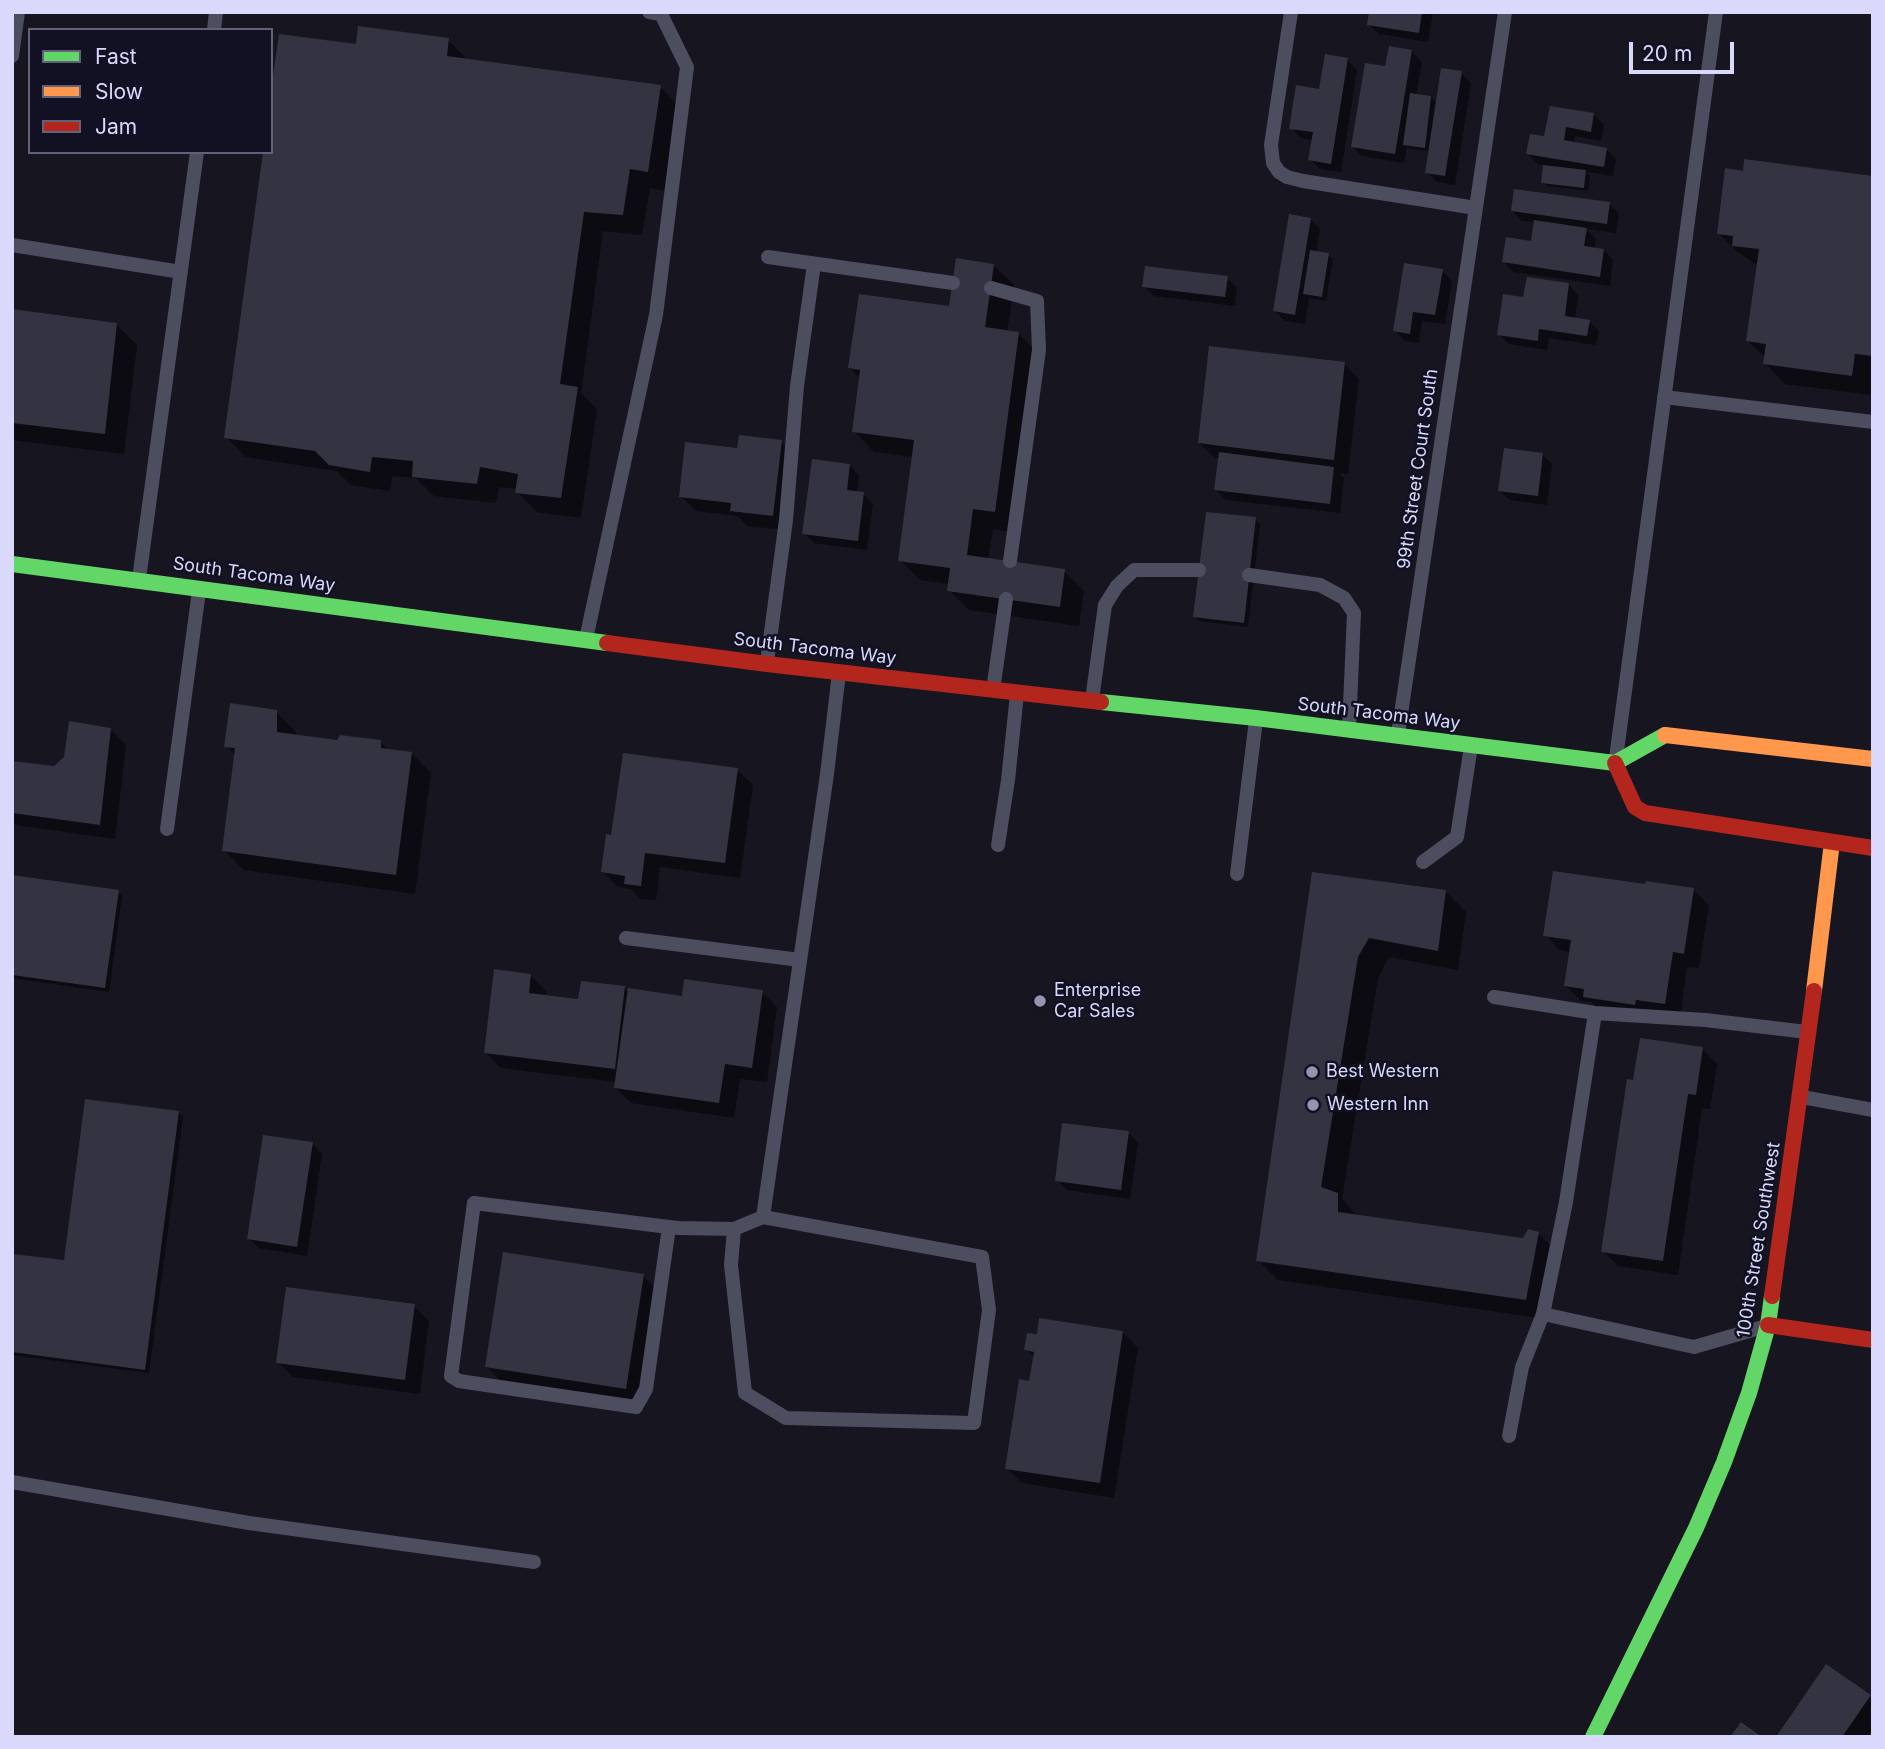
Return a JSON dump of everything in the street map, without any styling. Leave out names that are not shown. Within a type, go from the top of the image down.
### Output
[{"type":"main road","name":"South Tacoma Way","points":[[12,564],[767,664],[1017,694],[1256,718],[1615,763]]},
{"type":"main road","points":[[1873,759],[1668,734],[1615,763],[1636,807],[1644,813],[1873,848]]},
{"type":"main road","points":[[1832,842],[1863,828]]},
{"type":"main road","name":"100th Street Southwest","points":[[1593,1737],[1696,1528],[1749,1393],[1768,1325],[1801,1097],[1832,842]]},
{"type":"main road","points":[[1768,1325],[1873,1340]]},
{"type":"lane","points":[[12,57],[18,12]]},
{"type":"lane","points":[[1291,12],[1271,145],[1273,163],[1279,172],[1303,181],[1476,208]]},
{"type":"lane","name":"99th Street Court South","points":[[1398,736],[1505,12]]},
{"type":"lane","points":[[1615,763],[1716,12]]},
{"type":"lane","points":[[586,639],[656,315],[687,67],[657,13]]},
{"type":"lane","points":[[139,579],[197,154]]},
{"type":"lane","points":[[12,245],[181,272]]},
{"type":"lane","points":[[768,257],[953,283]]},
{"type":"lane","points":[[767,664],[786,520],[797,386],[814,264]]},
{"type":"lane","points":[[991,288],[1037,301],[1039,350],[1010,561]]},
{"type":"lane","points":[[1664,397],[1873,422]]},
{"type":"lane","points":[[1092,702],[1105,605],[1117,586],[1134,570],[1199,570]]},
{"type":"lane","points":[[1249,575],[1320,586],[1344,598],[1354,613],[1349,730]]},
{"type":"lane","points":[[167,829],[199,587]]},
{"type":"lane","points":[[993,690],[1006,599]]},
{"type":"lane","points":[[763,1217],[839,671]]},
{"type":"lane","points":[[999,845],[1017,694]]},
{"type":"lane","points":[[1237,874],[1256,718]]},
{"type":"lane","points":[[1423,862],[1457,837],[1472,745]]},
{"type":"lane","points":[[626,938],[800,960]]},
{"type":"lane","points":[[1494,997],[1595,1013],[1704,1020],[1808,1032]]},
{"type":"lane","points":[[1509,1436],[1522,1367],[1543,1314],[1566,1202],[1595,1013]]},
{"type":"lane","points":[[1801,1097],[1873,1110]]},
{"type":"lane","points":[[668,1227],[646,1389],[636,1407],[459,1381],[451,1376],[474,1203],[668,1227],[734,1229],[763,1217],[982,1257],[989,1310],[974,1423],[786,1418],[745,1393],[731,1265],[734,1229]]},
{"type":"lane","points":[[1543,1314],[1694,1347],[1768,1325]]},
{"type":"lane","points":[[12,1482],[249,1523],[534,1562]]},
{"type":"building","points":[[1369,12],[1422,12],[1419,33],[1367,25]]},
{"type":"building","points":[[358,26],[449,38],[447,56],[661,85],[648,172],[630,169],[623,215],[584,212],[560,384],[578,387],[561,498],[515,493],[518,474],[480,467],[477,484],[412,477],[413,461],[372,457],[370,472],[329,465],[315,451],[224,438],[263,154],[273,154],[273,76],[279,34],[356,44]]},
{"type":"building","points":[[1389,46],[1412,50],[1395,154],[1351,147],[1365,63],[1385,66]]},
{"type":"building","points":[[1325,54],[1348,58],[1331,164],[1308,160],[1313,132],[1289,129],[1296,85],[1319,89]]},
{"type":"building","points":[[1441,68],[1462,71],[1445,176],[1425,173]]},
{"type":"building","points":[[1410,93],[1431,96],[1425,148],[1403,145]]},
{"type":"building","points":[[1550,106],[1594,113],[1591,132],[1566,127],[1564,140],[1607,148],[1604,167],[1526,154],[1530,134],[1544,136]]},
{"type":"building","points":[[1744,159],[1873,176],[1873,356],[1855,354],[1852,376],[1763,364],[1766,344],[1746,341],[1759,249],[1732,246],[1733,236],[1717,234],[1725,168],[1743,171]]},
{"type":"building","points":[[1543,165],[1586,170],[1584,188],[1541,183]]},
{"type":"building","points":[[1514,189],[1610,202],[1607,224],[1511,211]]},
{"type":"building","points":[[1289,214],[1311,218],[1295,315],[1273,311]]},
{"type":"building","points":[[1534,220],[1587,228],[1584,246],[1604,249],[1600,277],[1502,262],[1506,237],[1531,241]]},
{"type":"building","points":[[1310,250],[1329,253],[1322,297],[1303,294]]},
{"type":"building","points":[[956,258],[994,264],[985,327],[1019,332],[995,512],[973,509],[967,555],[1065,569],[1060,607],[947,591],[950,568],[898,561],[914,440],[852,432],[860,370],[848,368],[859,294],[949,306]]},
{"type":"building","points":[[1404,263],[1443,269],[1435,315],[1413,312],[1410,334],[1393,331]]},
{"type":"building","points":[[1145,266],[1228,276],[1225,297],[1142,287]]},
{"type":"building","points":[[1527,277],[1569,283],[1565,316],[1590,320],[1587,336],[1539,329],[1538,341],[1497,335],[1503,294],[1523,297]]},
{"type":"building","points":[[12,309],[117,323],[105,434],[12,423]]},
{"type":"building","points":[[1209,346],[1345,362],[1334,460],[1198,443]]},
{"type":"building","points":[[739,435],[782,440],[773,516],[730,511],[731,503],[679,497],[685,442],[737,448]]},
{"type":"building","points":[[1504,448],[1543,453],[1538,496],[1498,491]]},
{"type":"building","points":[[1219,452],[1334,467],[1330,504],[1214,490]]},
{"type":"building","points":[[812,459],[850,464],[847,490],[864,492],[858,541],[802,534]]},
{"type":"building","points":[[1206,512],[1256,517],[1244,623],[1193,617]]},
{"type":"building","points":[[230,703],[277,710],[277,732],[337,740],[340,735],[381,740],[381,748],[412,752],[396,875],[222,851],[235,748],[224,747]]},
{"type":"building","points":[[69,721],[111,728],[100,825],[12,813],[12,761],[54,766],[64,757]]},
{"type":"building","points":[[623,753],[738,768],[725,863],[645,853],[641,886],[624,884],[625,876],[601,872],[606,834],[611,835]]},
{"type":"building","points":[[1553,871],[1694,888],[1684,954],[1673,952],[1665,1004],[1636,1000],[1635,1005],[1583,997],[1584,989],[1564,986],[1571,940],[1543,936]]},
{"type":"building","name":"Best Western","points":[[1312,872],[1446,890],[1438,951],[1369,938],[1358,957],[1321,1187],[1338,1193],[1338,1212],[1523,1238],[1528,1229],[1539,1232],[1526,1300],[1256,1261]]},
{"type":"building","points":[[12,875],[119,890],[105,988],[12,975]]},
{"type":"building","points":[[494,969],[531,974],[529,993],[578,999],[581,981],[625,986],[615,1069],[484,1053]]},
{"type":"building","points":[[684,979],[763,990],[752,1068],[725,1064],[719,1103],[614,1088],[628,988],[682,996]]},
{"type":"building","points":[[1640,1038],[1703,1047],[1696,1095],[1688,1094],[1663,1261],[1601,1252],[1627,1079],[1633,1080]]},
{"type":"building","points":[[85,1099],[179,1111],[145,1370],[12,1352],[12,1254],[64,1260]]},
{"type":"building","points":[[1062,1123],[1129,1131],[1121,1190],[1055,1181]]},
{"type":"building","points":[[263,1135],[313,1142],[297,1247],[247,1239]]},
{"type":"building","points":[[503,1252],[644,1274],[626,1389],[485,1367]]},
{"type":"building","points":[[286,1287],[415,1304],[405,1380],[276,1363]]},
{"type":"building","points":[[1039,1318],[1123,1331],[1100,1483],[1005,1469],[1019,1379],[1029,1381],[1034,1352],[1024,1350],[1027,1333],[1037,1334]]},
{"type":"building","points":[[1826,1664],[1871,1695],[1842,1737],[1776,1737]]},
{"type":"building","points":[[1741,1722],[1762,1737],[1730,1737]]},
{"type":"traffic: fast","points":[[12,564],[607,643]]},
{"type":"traffic: fast","points":[[1101,702],[1256,718],[1615,763],[1665,735]]},
{"type":"traffic: fast","points":[[1593,1737],[1696,1528],[1724,1462],[1749,1393],[1768,1325],[1772,1296]]},
{"type":"traffic: slow","points":[[1665,735],[1873,759]]},
{"type":"traffic: slow","points":[[1814,991],[1832,842]]},
{"type":"traffic: jam","points":[[607,643],[1101,702]]},
{"type":"traffic: jam","points":[[1615,763],[1635,807],[1645,813],[1873,848]]},
{"type":"traffic: jam","points":[[1772,1296],[1814,991]]},
{"type":"traffic: jam","points":[[1768,1325],[1873,1340]]},
{"type":"place","name":"Enterprise Car Sales","points":[[1040,1001]]},
{"type":"place","name":"Best Western","points":[[1312,1072]]},
{"type":"place","name":"Western Inn","points":[[1313,1105]]}]
